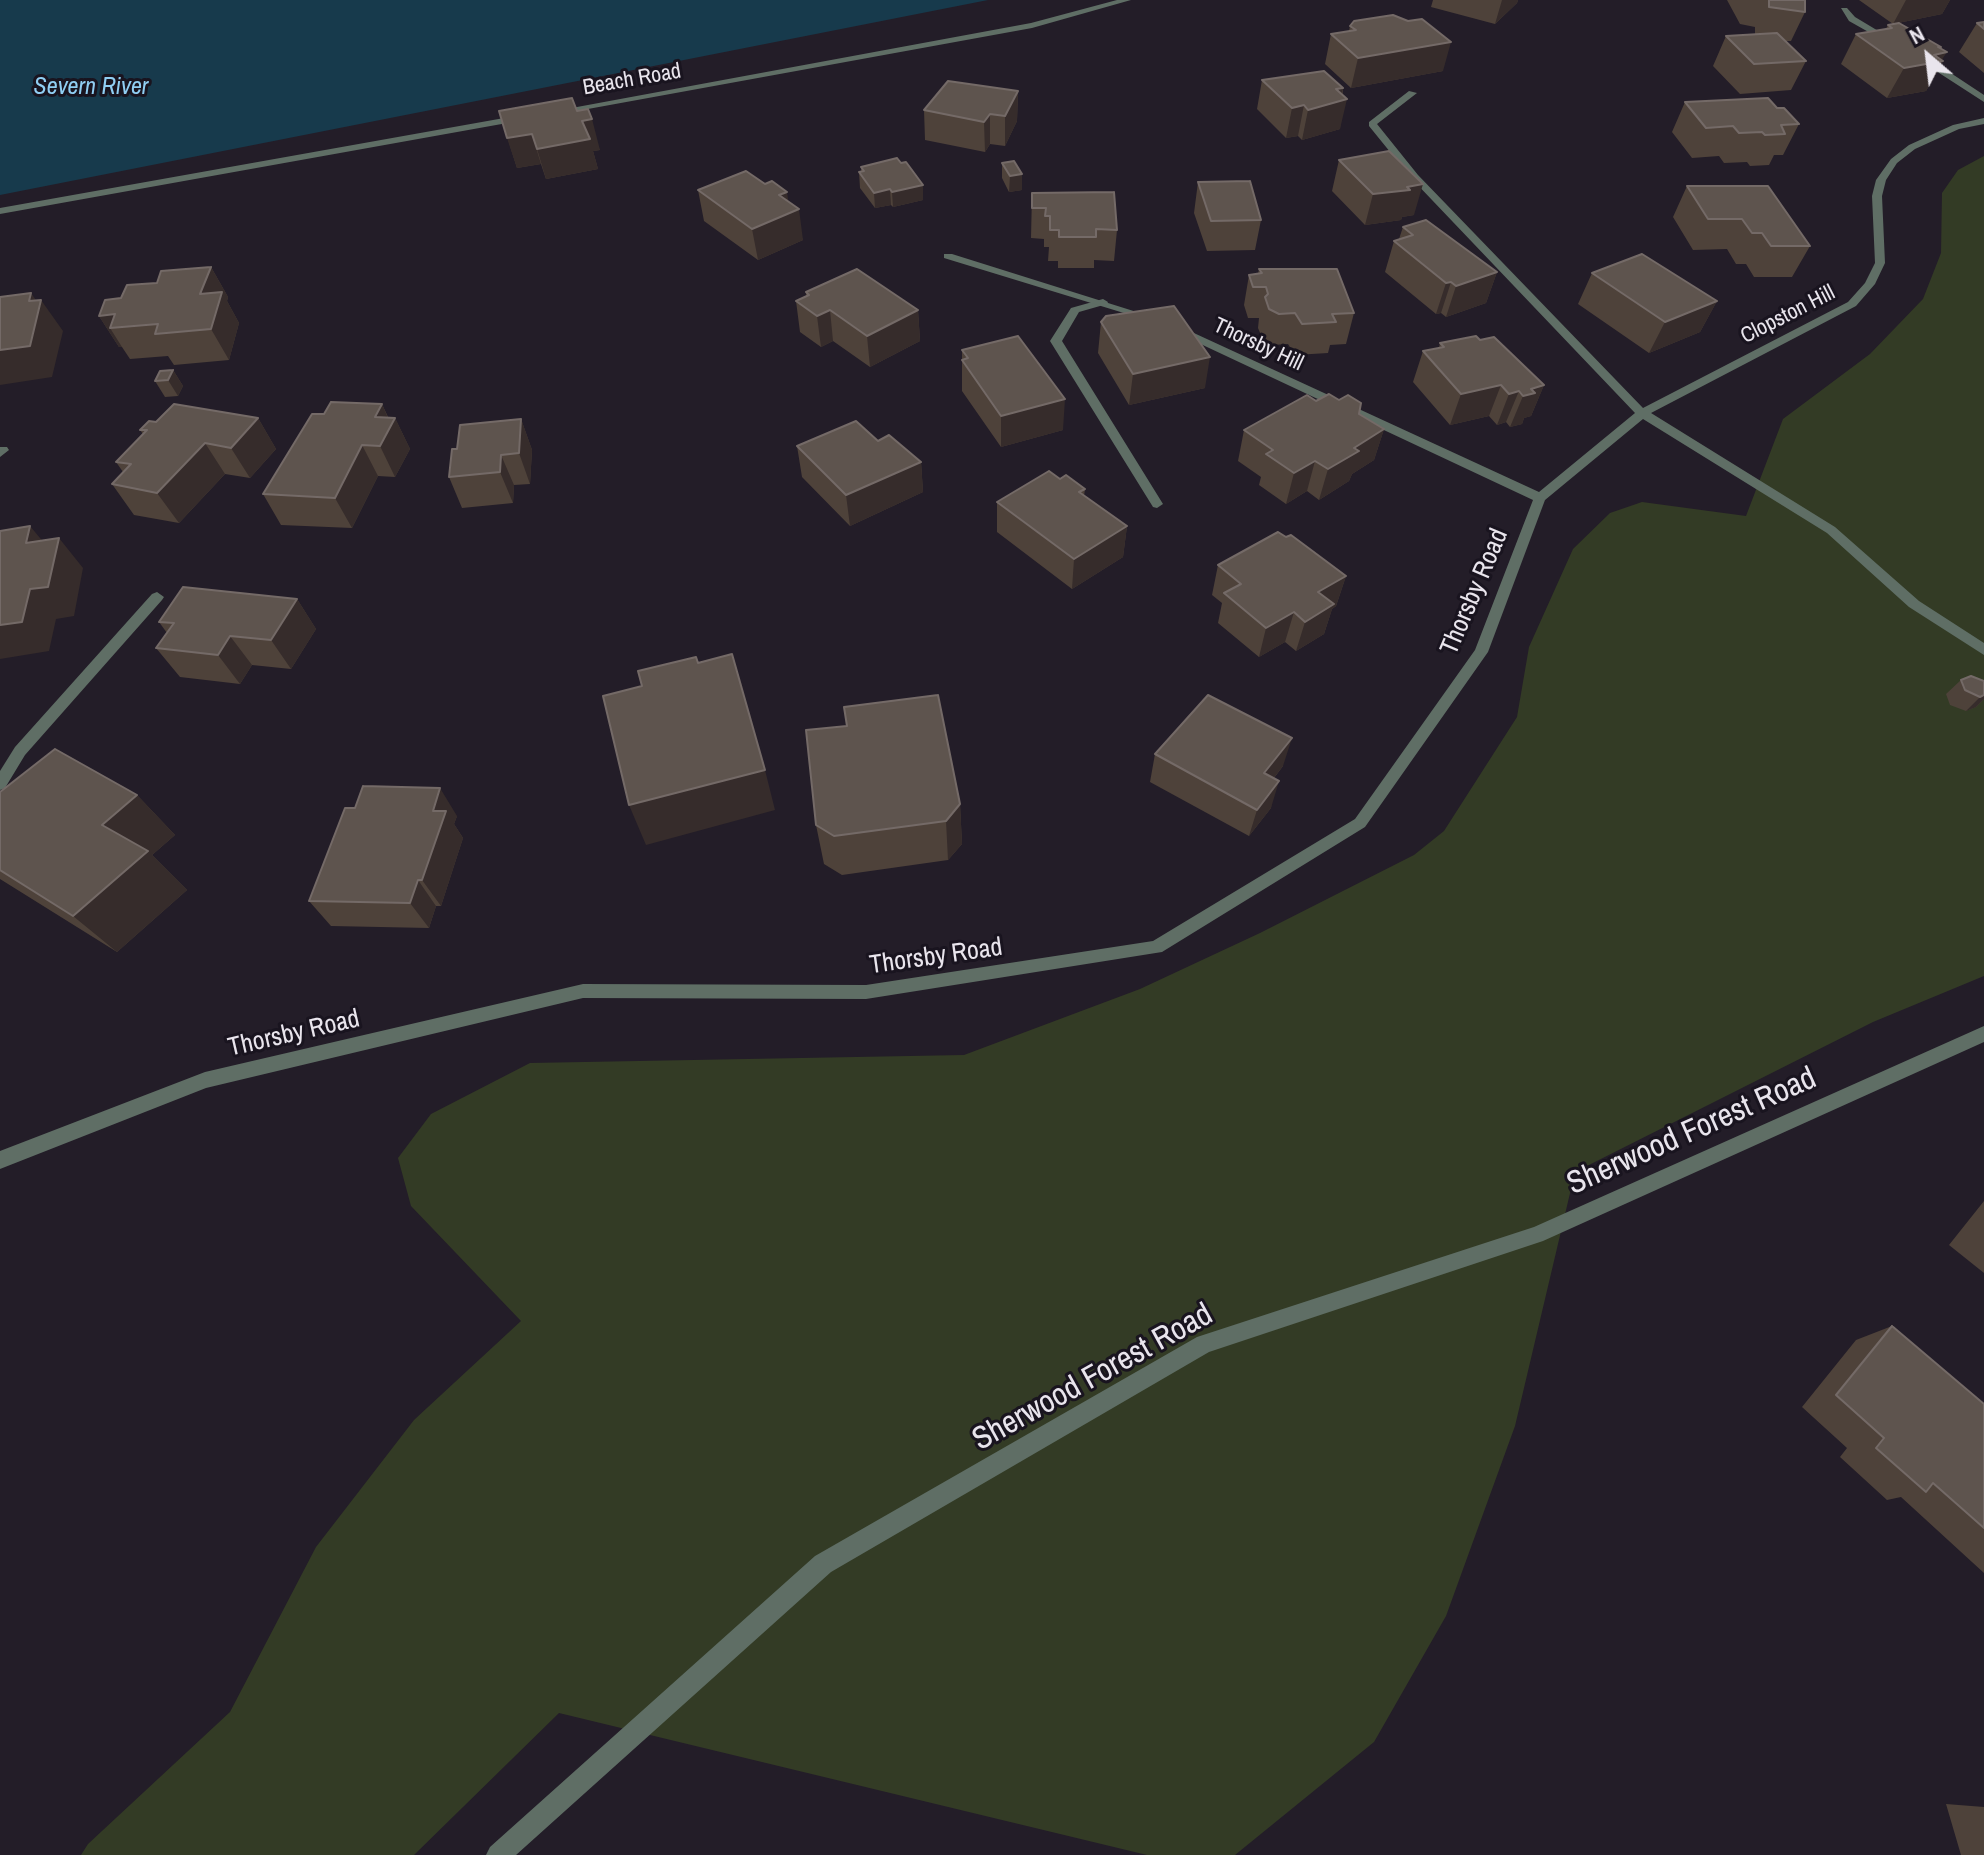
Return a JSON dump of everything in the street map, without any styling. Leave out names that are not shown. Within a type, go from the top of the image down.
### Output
[{"type":"street","name":"Beach Road","points":[[545,114],[1032,25],[1127,0]]},
{"type":"street","points":[[1844,10],[1852,19],[1906,49]]},
{"type":"street","points":[[1917,55],[1984,99]]},
{"type":"street","points":[[1412,93],[1372,124],[1415,177],[1642,413],[1831,530],[1914,604],[1984,650]]},
{"type":"street","points":[[0,211],[529,117]]},
{"type":"street","name":"Clopston Hill","points":[[1642,413],[1852,304],[1870,284],[1880,263],[1877,196],[1881,180],[1894,161],[1912,147],[1945,132],[1984,121]]},
{"type":"street","name":"Thorsby Hill","points":[[948,256],[1143,314],[1540,498]]},
{"type":"street","points":[[1103,302],[1075,310],[1056,341],[1157,504]]},
{"type":"street","name":"Thorsby Road","points":[[0,1160],[205,1080],[583,991],[866,992],[1156,947],[1360,823],[1481,652],[1540,498],[1642,413]]},
{"type":"street","points":[[0,784],[20,751],[157,597]]},
{"type":"street","name":"Sherwood Forest Road","points":[[498,1855],[823,1564],[1204,1344],[1536,1235],[1984,1034]]},
{"type":"green space","points":[[1984,156],[1984,976],[1873,1022],[1575,1172],[1515,1426],[1446,1616],[1374,1742],[1235,1855],[1147,1855],[559,1713],[414,1855],[81,1855],[88,1844],[230,1712],[316,1547],[414,1420],[521,1321],[411,1206],[398,1158],[431,1114],[530,1063],[964,1055],[1140,989],[1260,933],[1414,855],[1444,831],[1517,717],[1529,647],[1573,549],[1610,513],[1642,502],[1746,516],[1783,419],[1870,354],[1923,299],[1941,253],[1942,193],[1958,170]]},
{"type":"water","name":"Severn River","points":[[0,0],[988,0],[0,195]]},
{"type":"building","points":[[1769,0],[1805,0],[1805,12],[1769,7]]},
{"type":"building","points":[[1393,15],[1408,21],[1422,19],[1451,42],[1358,58],[1331,34],[1356,30],[1350,26],[1354,21]]},
{"type":"building","points":[[1899,23],[1947,52],[1934,55],[1943,61],[1904,68],[1856,34],[1892,28],[1888,25]]},
{"type":"building","points":[[1777,33],[1806,61],[1754,64],[1726,36]]},
{"type":"building","points":[[1324,71],[1343,88],[1336,89],[1347,99],[1308,110],[1304,105],[1292,108],[1262,80]]},
{"type":"building","points":[[948,81],[1018,91],[1005,116],[990,114],[984,122],[924,110]]},
{"type":"building","points":[[572,98],[577,111],[588,109],[592,119],[582,121],[590,139],[537,149],[532,134],[507,138],[499,111]]},
{"type":"building","points":[[1768,98],[1777,108],[1784,108],[1799,124],[1781,125],[1785,134],[1765,135],[1762,132],[1739,133],[1733,126],[1706,128],[1685,102]]},
{"type":"building","points":[[1389,151],[1423,184],[1407,187],[1410,190],[1373,194],[1339,160]]},
{"type":"building","points":[[897,158],[901,163],[906,162],[923,185],[874,193],[859,172],[864,171],[861,167]]},
{"type":"building","points":[[1014,161],[1022,174],[1010,176],[1002,163]]},
{"type":"building","points":[[746,171],[765,184],[772,181],[787,192],[779,195],[799,209],[752,229],[698,190]]},
{"type":"building","points":[[1250,181],[1261,220],[1211,221],[1198,182]]},
{"type":"building","points":[[1687,186],[1768,186],[1810,246],[1771,246],[1762,233],[1752,233],[1742,219],[1708,219]]},
{"type":"building","points":[[1114,192],[1117,230],[1096,229],[1096,237],[1059,237],[1059,230],[1050,230],[1050,216],[1045,216],[1046,208],[1032,208],[1032,193]]},
{"type":"building","points":[[1426,220],[1497,272],[1456,286],[1446,283],[1394,241],[1413,235],[1403,227]]},
{"type":"building","points":[[1642,254],[1717,301],[1665,322],[1592,273]]},
{"type":"building","points":[[211,267],[200,294],[222,292],[211,329],[155,334],[158,324],[110,328],[115,314],[99,316],[105,300],[121,298],[127,285],[157,283],[161,271]]},
{"type":"building","points":[[857,269],[918,310],[867,336],[830,310],[817,316],[796,301],[809,295],[806,292]]},
{"type":"building","points":[[1259,269],[1337,269],[1354,313],[1332,314],[1336,322],[1302,324],[1295,313],[1279,314],[1269,309],[1266,287],[1253,287],[1249,275],[1262,273]]},
{"type":"building","points":[[31,293],[29,301],[41,300],[30,346],[0,350],[0,297]]},
{"type":"building","points":[[1174,306],[1210,357],[1133,374],[1101,322],[1106,316]]},
{"type":"building","points":[[1018,336],[1065,399],[1001,416],[962,360],[968,358],[962,350]]},
{"type":"building","points":[[1476,336],[1480,340],[1494,337],[1544,385],[1531,389],[1535,393],[1523,396],[1519,391],[1509,394],[1501,385],[1461,394],[1423,351],[1444,347],[1440,343]]},
{"type":"building","points":[[173,370],[168,380],[155,381],[160,371]]},
{"type":"building","points":[[1329,394],[1339,400],[1348,395],[1361,403],[1359,414],[1384,429],[1354,448],[1359,451],[1328,469],[1315,461],[1294,473],[1266,454],[1273,450],[1244,430],[1307,395],[1316,401]]},
{"type":"building","points":[[331,402],[382,404],[375,417],[395,418],[380,446],[362,445],[335,498],[263,494],[312,414],[324,414]]},
{"type":"building","points":[[174,404],[258,418],[231,448],[205,443],[157,493],[112,484],[131,464],[116,462],[147,430],[140,430],[149,421],[156,422]]},
{"type":"building","points":[[521,419],[519,453],[501,455],[500,472],[449,477],[452,449],[457,449],[460,425]]},
{"type":"building","points":[[856,421],[878,441],[889,435],[921,462],[846,495],[797,446]]},
{"type":"building","points":[[1049,471],[1060,479],[1066,475],[1085,489],[1079,492],[1127,526],[1074,559],[997,502]]},
{"type":"building","points":[[30,526],[26,543],[59,538],[48,587],[30,589],[22,622],[0,625],[0,531]]},
{"type":"building","points":[[1278,532],[1286,537],[1291,535],[1346,576],[1318,592],[1334,604],[1305,622],[1294,612],[1266,628],[1224,593],[1241,584],[1218,565]]},
{"type":"building","points":[[183,587],[297,599],[271,640],[230,636],[218,655],[156,648],[174,623],[159,622]]},
{"type":"building","points":[[732,654],[765,770],[629,805],[603,696],[642,686],[638,671],[696,657],[698,663]]},
{"type":"building","points":[[1971,676],[1984,681],[1984,695],[1980,697],[1965,690],[1961,680]]},
{"type":"building","points":[[938,695],[960,804],[946,821],[834,836],[816,825],[806,730],[847,726],[844,707]]},
{"type":"building","points":[[1208,695],[1292,738],[1264,773],[1279,781],[1257,810],[1155,754]]},
{"type":"building","points":[[55,749],[137,795],[102,825],[148,851],[73,916],[0,870],[0,792]]},
{"type":"building","points":[[363,786],[440,788],[433,811],[446,811],[422,880],[418,880],[410,903],[309,901],[345,808],[355,808]]},
{"type":"building","points":[[1892,1326],[1984,1404],[1984,1528],[1933,1483],[1926,1492],[1876,1448],[1884,1438],[1836,1395]]}]
